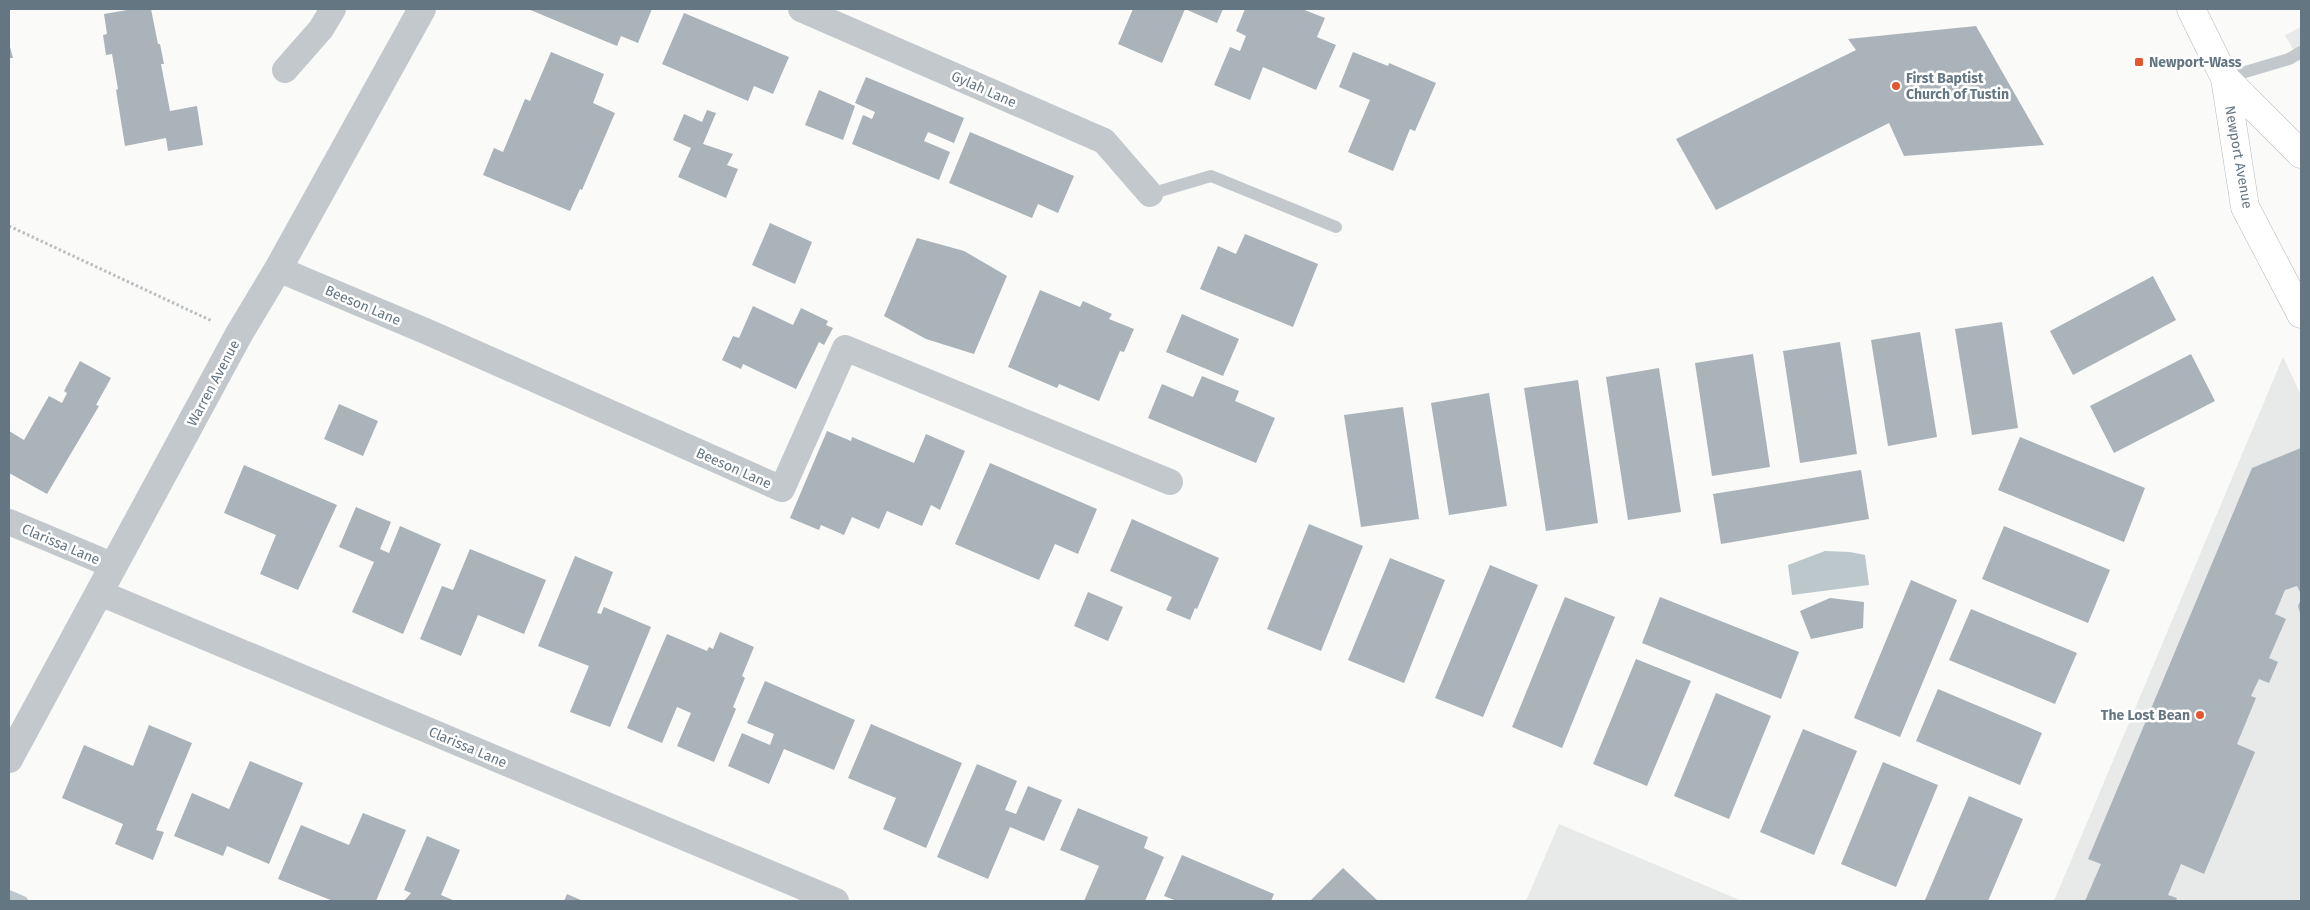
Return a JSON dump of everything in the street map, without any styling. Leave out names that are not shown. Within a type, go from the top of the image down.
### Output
[{"type":"main road","name":"Newport Avenue","points":[[2191,9],[2225,78],[2245,207],[2301,314]]},
{"type":"main road","name":"Newport Avenue","points":[[2225,78],[2301,154]]},
{"type":"street","points":[[284,70],[321,29],[333,9]]},
{"type":"street","name":"Warren Avenue","points":[[9,758],[239,334],[278,269],[422,9]]},
{"type":"street","name":"Gylah Lane","points":[[801,9],[1104,141],[1150,194]]},
{"type":"street","name":"Beeson Lane","points":[[278,269],[439,337],[782,489],[845,348],[1170,482]]},
{"type":"street","name":"Clarissa Lane","points":[[9,522],[114,566]]},
{"type":"street","name":"Clarissa Lane","points":[[100,592],[836,901]]},
{"type":"lane","points":[[2225,78],[2289,59],[2301,52]]},
{"type":"lane","points":[[1150,194],[1211,176],[1336,227]]},
{"type":"path","points":[[9,226],[239,334]]},
{"type":"shaded area","points":[[2301,27],[2301,64],[2285,35]]},
{"type":"shaded area","points":[[2283,357],[2301,395],[2301,901],[2054,901]]},
{"type":"shaded area","points":[[1825,551],[1865,555],[1869,585],[1792,595],[1788,565]]},
{"type":"shaded area","points":[[1559,824],[1742,901],[1526,901]]},
{"type":"building","points":[[133,9],[151,9],[164,64],[161,64],[170,111],[197,106],[203,145],[168,151],[166,138],[125,146],[112,54],[106,55],[103,35],[107,34],[104,14]]},
{"type":"building","points":[[528,9],[652,9],[638,43],[621,36],[617,46]]},
{"type":"building","points":[[1133,9],[1185,9],[1162,63],[1118,44]]},
{"type":"building","points":[[1185,9],[1223,9],[1217,23]]},
{"type":"building","points":[[1245,9],[1302,9],[1325,18],[1317,37],[1336,45],[1316,90],[1263,67],[1250,100],[1214,85],[1230,47],[1240,51],[1246,36],[1236,31]]},
{"type":"building","points":[[684,13],[789,57],[773,94],[754,86],[748,101],[662,64]]},
{"type":"building","name":"First Baptist Church of Tustin","points":[[1976,26],[2044,145],[1904,156],[1889,123],[1716,210],[1676,139],[1856,50],[1848,39]]},
{"type":"building","points":[[9,43],[13,58],[9,58]]},
{"type":"building","points":[[551,52],[604,74],[593,103],[615,113],[582,190],[580,189],[570,211],[483,175],[494,148],[503,152],[525,99],[530,101]]},
{"type":"building","points":[[1353,52],[1388,66],[1389,63],[1436,83],[1415,131],[1410,129],[1393,171],[1348,152],[1370,100],[1339,87]]},
{"type":"building","points":[[866,77],[964,118],[954,143],[928,132],[924,141],[950,152],[939,180],[852,144],[863,115],[872,119],[875,112],[855,103]]},
{"type":"building","points":[[819,90],[855,106],[843,140],[805,125]]},
{"type":"building","points":[[707,110],[716,113],[703,144],[733,154],[727,165],[738,169],[726,198],[678,177],[691,148],[673,140],[684,114],[702,122]]},
{"type":"building","points":[[970,132],[1074,176],[1058,213],[1038,204],[1032,218],[949,183]]},
{"type":"building","points":[[770,223],[812,242],[795,284],[752,265]]},
{"type":"building","points":[[1245,234],[1318,264],[1293,327],[1200,289],[1218,246],[1236,254]]},
{"type":"building","points":[[917,238],[964,251],[1007,276],[974,354],[926,339],[884,316]]},
{"type":"building","points":[[2153,276],[2176,320],[2073,375],[2050,331]]},
{"type":"building","points":[[1040,290],[1080,307],[1083,301],[1112,314],[1109,319],[1134,329],[1124,352],[1120,351],[1099,401],[1059,384],[1057,388],[1008,367]]},
{"type":"building","points":[[753,306],[793,325],[801,308],[828,321],[826,325],[833,328],[824,345],[819,342],[796,389],[743,364],[741,369],[722,360],[733,336],[739,338]]},
{"type":"building","points":[[1182,314],[1239,339],[1223,376],[1166,352]]},
{"type":"building","points":[[2002,322],[2018,428],[1972,435],[1955,329]]},
{"type":"building","points":[[1920,332],[1937,437],[1888,446],[1871,340]]},
{"type":"building","points":[[1840,342],[1857,454],[1800,463],[1783,351]]},
{"type":"building","points":[[1753,354],[1770,467],[1712,476],[1695,363]]},
{"type":"building","points":[[2191,354],[2215,401],[2114,453],[2090,406]]},
{"type":"building","points":[[80,361],[111,378],[96,405],[99,406],[47,494],[9,473],[9,431],[24,440],[49,396],[62,403],[67,393],[64,391]]},
{"type":"building","points":[[1659,368],[1681,512],[1628,520],[1606,377]]},
{"type":"building","points":[[1202,376],[1239,391],[1235,401],[1275,418],[1256,463],[1148,418],[1162,384],[1193,397]]},
{"type":"building","points":[[1578,380],[1598,523],[1546,531],[1524,388]]},
{"type":"building","points":[[1489,393],[1507,506],[1449,515],[1431,403]]},
{"type":"building","points":[[339,404],[378,421],[363,456],[324,439]]},
{"type":"building","points":[[1403,407],[1419,519],[1361,527],[1344,415]]},
{"type":"building","points":[[827,431],[851,441],[852,437],[914,463],[926,434],[965,451],[940,510],[931,505],[922,526],[887,511],[879,529],[852,517],[844,535],[821,525],[819,530],[790,518]]},
{"type":"building","points":[[2020,437],[2145,488],[2124,542],[1998,490]]},
{"type":"building","points":[[2301,448],[2301,594],[2297,586],[2285,590],[2275,614],[2286,619],[2269,658],[2278,662],[2269,683],[2259,679],[2251,696],[2256,698],[2237,744],[2255,752],[2204,874],[2181,864],[2168,895],[2177,898],[2176,901],[2085,901],[2101,864],[2088,859],[2252,468]]},
{"type":"building","points":[[990,463],[1097,509],[1078,554],[1055,544],[1039,580],[955,544]]},
{"type":"building","points":[[244,465],[337,505],[298,590],[260,574],[276,535],[224,513]]},
{"type":"building","points":[[1861,470],[1869,519],[1721,544],[1713,494]]},
{"type":"building","points":[[356,507],[391,522],[380,549],[389,553],[400,526],[441,544],[403,634],[352,612],[374,562],[339,547]]},
{"type":"building","points":[[1132,519],[1219,558],[1197,609],[1195,608],[1190,620],[1166,610],[1172,597],[1110,571]]},
{"type":"building","points":[[1309,524],[1363,546],[1321,651],[1267,629]]},
{"type":"building","points":[[2004,526],[2110,570],[2088,623],[1982,579]]},
{"type":"building","points":[[470,549],[546,580],[524,634],[478,615],[461,656],[420,639],[442,586],[453,590]]},
{"type":"building","points":[[575,556],[613,572],[597,613],[601,614],[604,607],[651,627],[610,727],[570,712],[589,666],[538,646]]},
{"type":"building","points":[[1390,558],[1445,580],[1404,683],[1348,660]]},
{"type":"building","points":[[1490,565],[1538,585],[1483,717],[1435,698]]},
{"type":"building","points":[[1911,580],[1957,600],[1900,737],[1854,718]]},
{"type":"building","points":[[1088,592],[1123,607],[1108,641],[1074,626]]},
{"type":"building","points":[[1565,597],[1615,617],[1562,748],[1512,727]]},
{"type":"building","points":[[1660,597],[1799,652],[1781,699],[1642,643]]},
{"type":"building","points":[[1830,598],[1864,602],[1863,628],[1811,639],[1800,611]]},
{"type":"building","points":[[2301,599],[2301,617],[2298,606]]},
{"type":"building","points":[[1971,609],[2077,653],[2055,704],[1949,660]]},
{"type":"building","points":[[720,632],[754,647],[742,676],[745,678],[733,707],[736,709],[714,762],[677,746],[691,713],[677,707],[662,743],[627,728],[667,634],[707,651],[709,647],[713,649]]},
{"type":"building","points":[[1636,659],[1691,681],[1647,786],[1593,764]]},
{"type":"building","points":[[765,681],[855,720],[834,770],[784,749],[769,784],[728,766],[742,733],[770,745],[774,734],[747,723]]},
{"type":"building","points":[[1938,689],[2042,733],[2020,785],[1916,741]]},
{"type":"building","points":[[1716,693],[1771,716],[1729,819],[1674,796]]},
{"type":"building","points":[[871,724],[962,763],[926,848],[883,829],[896,798],[848,778]]},
{"type":"building","points":[[149,725],[192,743],[156,830],[164,832],[153,860],[115,844],[123,824],[62,798],[84,745],[133,766]]},
{"type":"building","points":[[1803,729],[1857,751],[1814,855],[1760,832]]},
{"type":"building","points":[[250,761],[303,783],[269,864],[227,846],[223,856],[174,836],[192,793],[229,809]]},
{"type":"building","points":[[1883,762],[1938,785],[1896,887],[1841,864]]},
{"type":"building","points":[[977,764],[1017,781],[1005,810],[1016,814],[1028,786],[1062,800],[1044,841],[1010,827],[988,879],[937,857]]},
{"type":"building","points":[[1969,796],[2023,819],[1988,901],[1925,900]]},
{"type":"building","points":[[1078,808],[1148,837],[1144,848],[1164,857],[1145,901],[1084,901],[1099,866],[1060,850]]},
{"type":"building","points":[[363,813],[406,830],[376,901],[333,901],[278,879],[301,825],[349,845]]},
{"type":"building","points":[[427,836],[460,850],[441,895],[455,901],[404,901],[411,893],[404,890]]},
{"type":"building","points":[[1182,855],[1274,894],[1271,901],[1177,901],[1164,896]]},
{"type":"building","points":[[1343,868],[1378,901],[1310,901]]},
{"type":"building","points":[[567,894],[583,901],[564,901]]},
{"type":"waterway","points":[[9,895],[23,901]]},
{"type":"place","name":"Newport-Wass","points":[[2139,62]]},
{"type":"place","name":"First Baptist Church of Tustin","points":[[1896,86]]},
{"type":"place","name":"The Lost Bean","points":[[2200,715]]}]
